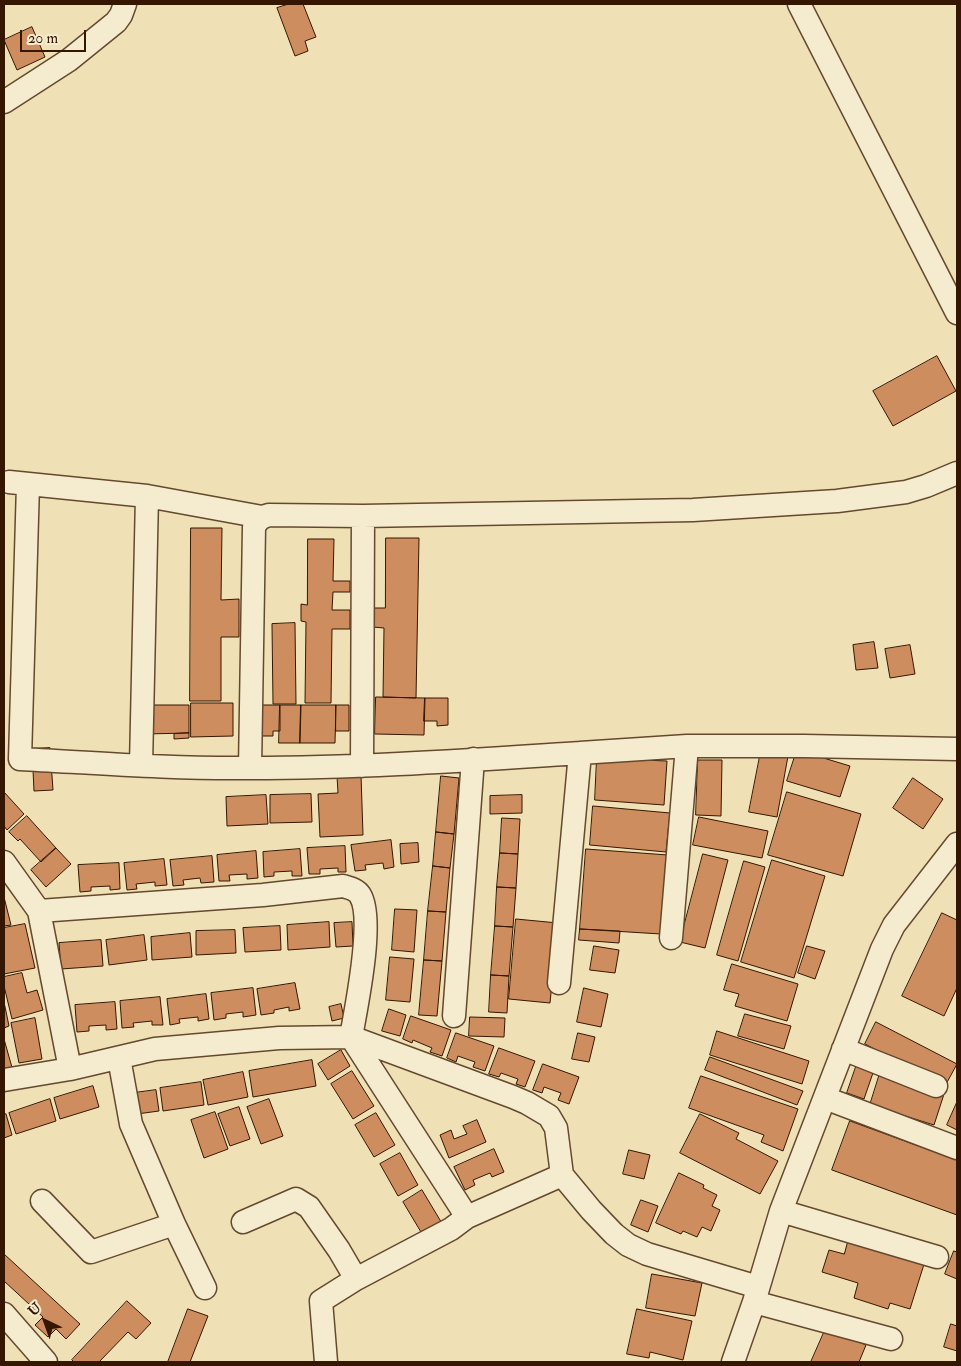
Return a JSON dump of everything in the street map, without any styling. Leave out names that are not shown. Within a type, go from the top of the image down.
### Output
[{"type":"street","points":[[4,102],[69,60],[116,22],[125,4]]},
{"type":"street","points":[[799,4],[957,313]]},
{"type":"street","points":[[250,768],[254,533],[257,521],[262,517],[268,515],[363,516],[693,510],[837,501],[916,489],[957,473]]},
{"type":"street","points":[[262,517],[147,496],[19,483],[20,759],[250,768],[362,766],[687,746],[957,749]]},
{"type":"street","points":[[141,765],[147,496]]},
{"type":"street","points":[[362,766],[363,516]]},
{"type":"street","points":[[671,938],[687,746]]},
{"type":"street","points":[[559,984],[580,753]]},
{"type":"street","points":[[454,1016],[473,759]]},
{"type":"street","points":[[733,1362],[782,1211],[882,949],[894,925],[957,844]]},
{"type":"street","points":[[4,862],[40,911],[70,1069]]},
{"type":"street","points":[[40,911],[263,895],[343,886],[354,890],[360,895],[364,907],[365,934],[363,974],[351,1037],[467,1217]]},
{"type":"street","points":[[4,1080],[70,1069],[154,1049],[279,1038],[351,1037],[513,1097],[549,1116],[556,1128],[562,1175],[591,1210],[614,1234],[628,1245],[756,1295],[891,1339]]},
{"type":"street","points":[[843,1049],[936,1086]]},
{"type":"street","points":[[119,1058],[131,1124],[174,1224],[206,1288]]},
{"type":"street","points":[[825,1098],[957,1148]]},
{"type":"street","points":[[326,1362],[321,1301],[356,1278],[451,1229],[467,1217],[562,1175]]},
{"type":"street","points":[[243,1222],[296,1199],[309,1207],[356,1278]]},
{"type":"street","points":[[42,1201],[91,1252],[174,1224]]},
{"type":"street","points":[[782,1211],[937,1257]]},
{"type":"street","points":[[4,1314],[46,1362]]},
{"type":"building","points":[[289,4],[303,4],[316,37],[305,41],[308,51],[295,56],[277,8]]},
{"type":"building","points":[[32,27],[45,57],[17,70],[4,40]]},
{"type":"building","points":[[937,356],[956,391],[893,426],[873,391]]},
{"type":"building","points":[[191,528],[222,528],[221,600],[239,599],[239,637],[221,637],[221,701],[190,701]]},
{"type":"building","points":[[386,538],[419,538],[416,698],[383,697],[384,628],[373,627],[374,608],[385,608]]},
{"type":"building","points":[[308,539],[334,539],[333,581],[350,581],[350,592],[333,592],[332,610],[350,610],[350,629],[332,629],[331,703],[305,703],[306,622],[301,621],[301,604],[307,605]]},
{"type":"building","points":[[295,623],[296,704],[273,704],[272,624]]},
{"type":"building","points":[[874,642],[878,668],[856,670],[853,645]]},
{"type":"building","points":[[910,645],[915,674],[890,678],[885,649]]},
{"type":"building","points":[[376,697],[425,698],[424,735],[375,734]]},
{"type":"building","points":[[425,698],[448,698],[448,725],[437,726],[437,721],[424,721]]},
{"type":"building","points":[[191,703],[233,703],[233,736],[191,737]]},
{"type":"building","points":[[144,705],[189,705],[189,733],[145,734]]},
{"type":"building","points":[[258,705],[280,705],[280,731],[273,731],[273,736],[260,736]]},
{"type":"building","points":[[280,705],[301,705],[300,743],[279,743]]},
{"type":"building","points":[[301,705],[336,705],[335,743],[300,743]]},
{"type":"building","points":[[336,705],[349,705],[349,731],[336,731]]},
{"type":"building","points":[[189,733],[189,738],[174,739],[174,734]]},
{"type":"building","points":[[50,748],[53,790],[34,791],[32,749]]},
{"type":"building","points":[[797,750],[850,766],[840,797],[787,781]]},
{"type":"building","points":[[761,751],[788,756],[777,817],[749,812]]},
{"type":"building","points":[[597,758],[667,761],[664,805],[595,800]]},
{"type":"building","points":[[698,760],[722,760],[721,816],[696,815]]},
{"type":"building","points":[[361,775],[363,835],[320,837],[318,794],[338,793],[337,776]]},
{"type":"building","points":[[441,776],[459,778],[454,834],[436,832]]},
{"type":"building","points":[[913,778],[943,799],[923,829],[893,808]]},
{"type":"building","points":[[4,792],[24,814],[7,830],[4,826]]},
{"type":"building","points":[[787,792],[861,814],[843,876],[768,855]]},
{"type":"building","points":[[311,794],[312,822],[270,823],[270,795]]},
{"type":"building","points":[[266,795],[268,824],[227,826],[226,797]]},
{"type":"building","points":[[522,795],[522,813],[490,814],[490,796]]},
{"type":"building","points":[[593,806],[670,813],[666,852],[590,845]]},
{"type":"building","points":[[27,816],[56,848],[41,862],[20,839],[18,841],[9,832]]},
{"type":"building","points":[[699,817],[768,831],[762,858],[693,845]]},
{"type":"building","points":[[502,818],[520,819],[518,854],[500,853]]},
{"type":"building","points":[[436,832],[454,834],[450,868],[433,866]]},
{"type":"building","points":[[391,840],[394,867],[384,869],[383,863],[365,865],[366,870],[355,871],[351,845]]},
{"type":"building","points":[[418,843],[419,862],[401,864],[400,844]]},
{"type":"building","points":[[345,846],[346,872],[338,872],[338,868],[320,869],[320,874],[309,874],[307,848]]},
{"type":"building","points":[[56,848],[71,864],[46,887],[31,870]]},
{"type":"building","points":[[300,849],[302,876],[292,876],[292,871],[274,872],[274,876],[264,877],[263,852]]},
{"type":"building","points":[[586,849],[668,855],[661,934],[580,929]]},
{"type":"building","points":[[256,851],[258,878],[247,879],[247,874],[229,875],[230,881],[219,881],[217,855]]},
{"type":"building","points":[[500,853],[518,854],[516,888],[497,887]]},
{"type":"building","points":[[703,854],[728,860],[705,948],[680,942]]},
{"type":"building","points":[[212,856],[214,882],[201,883],[200,878],[183,880],[184,885],[173,886],[170,860]]},
{"type":"building","points":[[164,859],[167,885],[155,886],[155,882],[136,884],[137,889],[127,890],[124,863]]},
{"type":"building","points":[[772,860],[825,876],[794,978],[741,962]]},
{"type":"building","points":[[744,861],[765,867],[738,961],[717,955]]},
{"type":"building","points":[[119,863],[120,889],[110,890],[110,886],[91,887],[91,891],[80,892],[78,865]]},
{"type":"building","points":[[433,866],[450,868],[446,912],[428,911]]},
{"type":"building","points":[[497,887],[516,888],[513,927],[495,926]]},
{"type":"building","points":[[4,897],[11,925],[4,926]]},
{"type":"building","points":[[395,909],[417,910],[414,952],[392,950]]},
{"type":"building","points":[[428,911],[446,912],[442,961],[424,960]]},
{"type":"building","points":[[942,913],[957,920],[957,988],[944,1016],[902,996]]},
{"type":"building","points":[[516,919],[558,923],[550,1003],[509,999]]},
{"type":"building","points":[[329,922],[330,947],[288,950],[287,925]]},
{"type":"building","points":[[352,922],[353,946],[336,947],[334,923]]},
{"type":"building","points":[[25,924],[35,968],[4,974],[4,928]]},
{"type":"building","points":[[280,926],[281,950],[245,952],[243,928]]},
{"type":"building","points":[[495,926],[513,927],[509,976],[491,975]]},
{"type":"building","points":[[580,929],[620,931],[619,943],[579,940]]},
{"type":"building","points":[[235,930],[236,953],[196,955],[196,931]]},
{"type":"building","points":[[190,933],[192,957],[152,960],[151,937]]},
{"type":"building","points":[[144,935],[147,960],[109,965],[106,940]]},
{"type":"building","points":[[101,940],[103,966],[61,969],[59,943]]},
{"type":"building","points":[[594,946],[619,950],[615,973],[590,970]]},
{"type":"building","points":[[807,946],[825,951],[815,979],[798,973]]},
{"type":"building","points":[[390,957],[414,959],[410,1002],[386,1000]]},
{"type":"building","points":[[424,960],[442,961],[437,1016],[419,1015]]},
{"type":"building","points":[[732,964],[798,984],[787,1021],[735,1006],[739,994],[724,990]]},
{"type":"building","points":[[22,973],[27,993],[37,990],[43,1010],[12,1019],[4,986],[4,977]]},
{"type":"building","points":[[491,975],[509,976],[507,1013],[489,1012]]},
{"type":"building","points":[[295,983],[300,1009],[289,1011],[289,1007],[274,1010],[274,1013],[261,1015],[257,989]]},
{"type":"building","points":[[253,988],[256,1015],[243,1017],[243,1012],[226,1014],[226,1018],[214,1020],[211,993]]},
{"type":"building","points":[[584,988],[608,994],[601,1027],[577,1022]]},
{"type":"building","points":[[206,994],[209,1019],[198,1021],[198,1017],[179,1019],[180,1023],[170,1025],[167,999]]},
{"type":"building","points":[[160,997],[163,1025],[152,1025],[152,1021],[133,1023],[134,1027],[122,1028],[120,1001]]},
{"type":"building","points":[[4,1002],[9,1026],[4,1028]]},
{"type":"building","points":[[115,1002],[117,1029],[106,1030],[106,1025],[89,1026],[89,1031],[77,1032],[75,1005]]},
{"type":"building","points":[[341,1004],[344,1018],[332,1021],[329,1007]]},
{"type":"building","points":[[389,1009],[406,1015],[400,1036],[382,1031]]},
{"type":"building","points":[[745,1014],[791,1026],[784,1049],[738,1036]]},
{"type":"building","points":[[411,1016],[451,1030],[442,1056],[430,1052],[432,1048],[413,1040],[412,1043],[403,1039]]},
{"type":"building","points":[[470,1017],[505,1018],[504,1037],[469,1036]]},
{"type":"building","points":[[35,1018],[42,1059],[19,1063],[11,1023]]},
{"type":"building","points":[[876,1022],[957,1064],[945,1086],[865,1044]]},
{"type":"building","points":[[717,1031],[809,1061],[802,1084],[710,1055]]},
{"type":"building","points":[[456,1033],[494,1046],[485,1071],[473,1067],[475,1062],[458,1056],[456,1062],[447,1058]]},
{"type":"building","points":[[578,1033],[595,1037],[589,1062],[572,1059]]},
{"type":"building","points":[[4,1039],[13,1071],[4,1073]]},
{"type":"building","points":[[499,1048],[535,1061],[525,1087],[516,1084],[518,1079],[501,1073],[499,1077],[489,1074]]},
{"type":"building","points":[[341,1050],[350,1066],[328,1080],[318,1064]]},
{"type":"building","points":[[710,1057],[803,1091],[797,1105],[705,1070]]},
{"type":"building","points":[[312,1060],[316,1086],[253,1097],[249,1071]]},
{"type":"building","points":[[858,1061],[875,1067],[864,1099],[847,1093]]},
{"type":"building","points":[[543,1064],[579,1077],[569,1104],[558,1100],[561,1093],[544,1087],[542,1093],[533,1090]]},
{"type":"building","points":[[881,1070],[945,1091],[934,1125],[870,1105]]},
{"type":"building","points":[[352,1071],[374,1106],[353,1119],[331,1084]]},
{"type":"building","points":[[243,1072],[248,1097],[208,1105],[203,1080]]},
{"type":"building","points":[[701,1076],[798,1109],[783,1151],[761,1142],[764,1135],[689,1108]]},
{"type":"building","points":[[201,1082],[204,1105],[163,1111],[160,1088]]},
{"type":"building","points":[[93,1086],[99,1107],[60,1119],[54,1098]]},
{"type":"building","points":[[156,1090],[159,1111],[137,1114],[134,1093]]},
{"type":"building","points":[[50,1099],[56,1121],[16,1134],[9,1113]]},
{"type":"building","points":[[269,1099],[283,1136],[261,1144],[247,1107]]},
{"type":"building","points":[[957,1102],[957,1130],[947,1125]]},
{"type":"building","points":[[239,1107],[250,1139],[230,1146],[218,1114]]},
{"type":"building","points":[[215,1112],[228,1149],[204,1158],[191,1120]]},
{"type":"building","points":[[376,1113],[395,1145],[374,1157],[355,1125]]},
{"type":"building","points":[[6,1114],[12,1135],[4,1138],[4,1115]]},
{"type":"building","points":[[700,1114],[739,1133],[736,1139],[778,1161],[760,1194],[680,1153]]},
{"type":"building","points":[[477,1120],[486,1142],[449,1158],[440,1135],[451,1130],[454,1139],[467,1134],[463,1126]]},
{"type":"building","points":[[850,1121],[957,1160],[957,1215],[832,1170]]},
{"type":"building","points":[[494,1149],[504,1172],[492,1177],[490,1173],[473,1180],[475,1185],[465,1190],[454,1167]]},
{"type":"building","points":[[629,1150],[650,1155],[644,1179],[623,1174]]},
{"type":"building","points":[[400,1153],[418,1185],[398,1196],[380,1164]]},
{"type":"building","points":[[679,1173],[704,1185],[703,1188],[717,1195],[712,1206],[720,1210],[711,1231],[702,1227],[697,1237],[683,1231],[681,1234],[656,1223]]},
{"type":"building","points":[[422,1190],[443,1225],[424,1237],[403,1202]]},
{"type":"building","points":[[641,1200],[658,1206],[648,1232],[631,1225]]},
{"type":"building","points":[[849,1238],[925,1261],[910,1309],[890,1303],[888,1309],[854,1298],[858,1283],[822,1272],[829,1250],[844,1254]]},
{"type":"building","points":[[954,1251],[957,1252],[957,1279],[945,1274]]},
{"type":"building","points":[[4,1254],[80,1324],[66,1339],[56,1329],[48,1337],[35,1325],[43,1317],[4,1281]]},
{"type":"building","points":[[652,1274],[702,1283],[695,1316],[646,1308]]},
{"type":"building","points":[[127,1301],[151,1323],[136,1339],[128,1332],[99,1362],[74,1362],[72,1360]]},
{"type":"building","points":[[188,1309],[208,1316],[190,1362],[168,1362]]},
{"type":"building","points":[[637,1309],[692,1321],[683,1360],[650,1352],[649,1358],[627,1354]]},
{"type":"building","points":[[951,1324],[957,1326],[957,1351],[944,1347]]},
{"type":"building","points":[[826,1328],[866,1345],[859,1362],[811,1362]]}]
